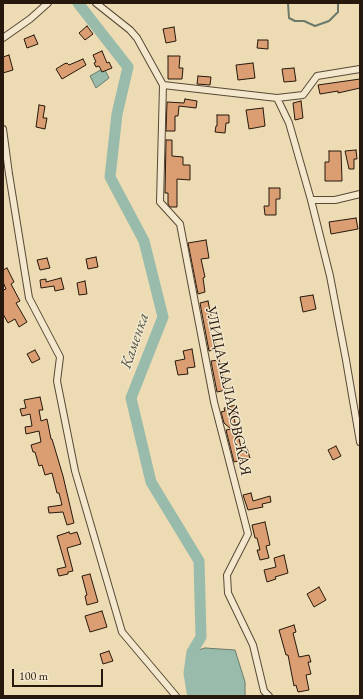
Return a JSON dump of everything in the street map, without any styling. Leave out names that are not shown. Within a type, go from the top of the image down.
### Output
[{"type":"street","points":[[3,38],[30,19],[48,3]]},
{"type":"street","points":[[96,3],[130,30],[137,38],[163,85],[277,98],[303,95],[317,76],[360,69]]},
{"type":"street","name":"УЛИЦА МАЛАХОВСКАЯ","points":[[163,85],[160,202],[180,224],[214,402],[248,534],[227,575],[228,593],[253,645],[264,692],[269,696]]},
{"type":"street","points":[[277,98],[289,123],[311,200],[330,276],[360,442]]},
{"type":"street","points":[[3,129],[29,298],[60,357],[57,380],[75,471],[122,632],[176,696]]},
{"type":"street","points":[[311,200],[335,200],[360,194]]},
{"type":"shaded area","points":[[104,68],[109,78],[96,88],[90,76]]},
{"type":"shaded area","points":[[205,648],[235,650],[245,682],[245,696],[197,696],[192,692],[189,673],[192,652]]},
{"type":"building","points":[[87,26],[93,34],[85,40],[79,33]]},
{"type":"building","points":[[174,27],[176,41],[166,43],[163,29]]},
{"type":"building","points":[[34,35],[38,44],[27,48],[24,39]]},
{"type":"building","points":[[258,40],[268,40],[268,49],[257,48]]},
{"type":"building","points":[[102,51],[107,63],[109,62],[112,68],[102,72],[99,66],[96,67],[94,63],[96,62],[93,55]]},
{"type":"building","points":[[9,55],[13,70],[3,73],[3,57]]},
{"type":"building","points":[[168,56],[180,56],[179,68],[183,68],[182,79],[168,79]]},
{"type":"building","points":[[83,59],[86,65],[62,79],[56,69],[64,64],[67,63],[69,65]]},
{"type":"building","points":[[253,63],[255,78],[238,80],[236,65]]},
{"type":"building","points":[[294,68],[296,81],[284,82],[282,69]]},
{"type":"building","points":[[198,76],[211,77],[210,85],[197,84]]},
{"type":"building","points":[[360,79],[360,88],[338,93],[338,91],[320,94],[318,85]]},
{"type":"building","points":[[185,99],[197,101],[196,108],[179,106],[178,116],[175,116],[175,131],[166,131],[167,102],[184,103]]},
{"type":"building","points":[[301,101],[303,118],[295,120],[293,103]]},
{"type":"building","points":[[39,105],[45,106],[43,118],[47,118],[45,129],[36,127]]},
{"type":"building","points":[[263,108],[265,126],[249,129],[246,110]]},
{"type":"building","points":[[217,115],[229,115],[229,123],[226,123],[225,133],[215,132],[217,126]]},
{"type":"building","points":[[166,140],[172,140],[172,156],[183,157],[183,165],[190,165],[190,180],[177,179],[177,207],[170,207],[168,204],[168,193],[165,193]]},
{"type":"building","points":[[356,150],[357,159],[354,159],[354,169],[349,169],[345,151]]},
{"type":"building","points":[[329,151],[341,151],[342,181],[325,181],[325,162],[329,162]]},
{"type":"building","points":[[269,188],[280,188],[280,199],[276,199],[276,215],[265,215],[264,206],[269,206]]},
{"type":"building","points":[[356,218],[358,229],[331,234],[329,222]]},
{"type":"building","points":[[206,240],[209,258],[201,259],[205,277],[203,278],[205,292],[198,294],[188,243]]},
{"type":"building","points":[[96,257],[98,267],[88,269],[86,259]]},
{"type":"building","points":[[47,258],[50,268],[40,270],[37,260]]},
{"type":"building","points":[[7,268],[14,282],[11,284],[20,301],[16,303],[27,322],[19,327],[15,319],[8,323],[3,314],[3,290],[6,289],[3,282],[3,270]]},
{"type":"building","points":[[61,278],[64,289],[55,291],[54,286],[41,288],[40,280],[46,279],[46,282]]},
{"type":"building","points":[[85,281],[87,294],[79,295],[77,283]]},
{"type":"building","points":[[313,295],[316,309],[303,312],[300,297]]},
{"type":"building","points":[[208,301],[211,316],[209,317],[212,337],[214,337],[217,349],[209,351],[200,303]]},
{"type":"building","points":[[192,349],[195,367],[187,368],[188,374],[178,375],[175,361],[185,359],[183,351]]},
{"type":"building","points":[[35,350],[40,359],[32,363],[27,354]]},
{"type":"building","points":[[219,360],[226,390],[217,392],[211,361]]},
{"type":"building","points":[[40,397],[43,410],[39,410],[41,421],[47,419],[74,523],[67,525],[63,512],[49,513],[48,507],[62,505],[59,493],[57,493],[52,473],[45,475],[42,465],[39,466],[35,452],[33,452],[31,445],[41,442],[39,431],[26,434],[25,427],[32,426],[30,414],[22,416],[20,409],[26,408],[24,400]]},
{"type":"building","points":[[236,405],[237,413],[233,414],[241,447],[246,445],[250,458],[234,462],[226,430],[231,429],[224,423],[221,412],[225,411],[224,408]]},
{"type":"building","points":[[336,446],[341,456],[333,460],[328,450]]},
{"type":"building","points":[[251,493],[253,501],[270,496],[271,502],[262,504],[263,507],[248,510],[243,495]]},
{"type":"building","points":[[265,522],[270,545],[266,546],[269,558],[260,560],[257,550],[260,550],[252,525]]},
{"type":"building","points":[[69,532],[70,534],[77,532],[81,544],[67,548],[73,571],[59,576],[57,569],[66,567],[57,536]]},
{"type":"building","points":[[284,555],[288,573],[275,577],[276,579],[267,582],[264,570],[276,567],[274,558]]},
{"type":"building","points":[[90,574],[98,602],[87,605],[85,596],[87,595],[82,576]]},
{"type":"building","points":[[319,587],[326,600],[314,607],[307,594]]},
{"type":"building","points":[[102,611],[107,627],[90,632],[85,616]]},
{"type":"building","points":[[294,625],[296,632],[293,633],[299,657],[309,655],[311,662],[308,662],[311,674],[306,675],[309,690],[298,692],[296,685],[294,686],[288,655],[286,655],[279,630]]},
{"type":"building","points":[[109,651],[113,661],[103,664],[100,654]]},
{"type":"waterway","name":"Каменка","points":[[78,3],[128,67],[117,114],[110,177],[144,241],[163,317],[131,398],[151,482],[199,561],[201,637],[192,652],[189,673],[192,692],[197,696]]},
{"type":"waterway","points":[[288,3],[289,18],[295,21],[304,21],[315,26],[329,21],[338,12],[338,3]]}]
